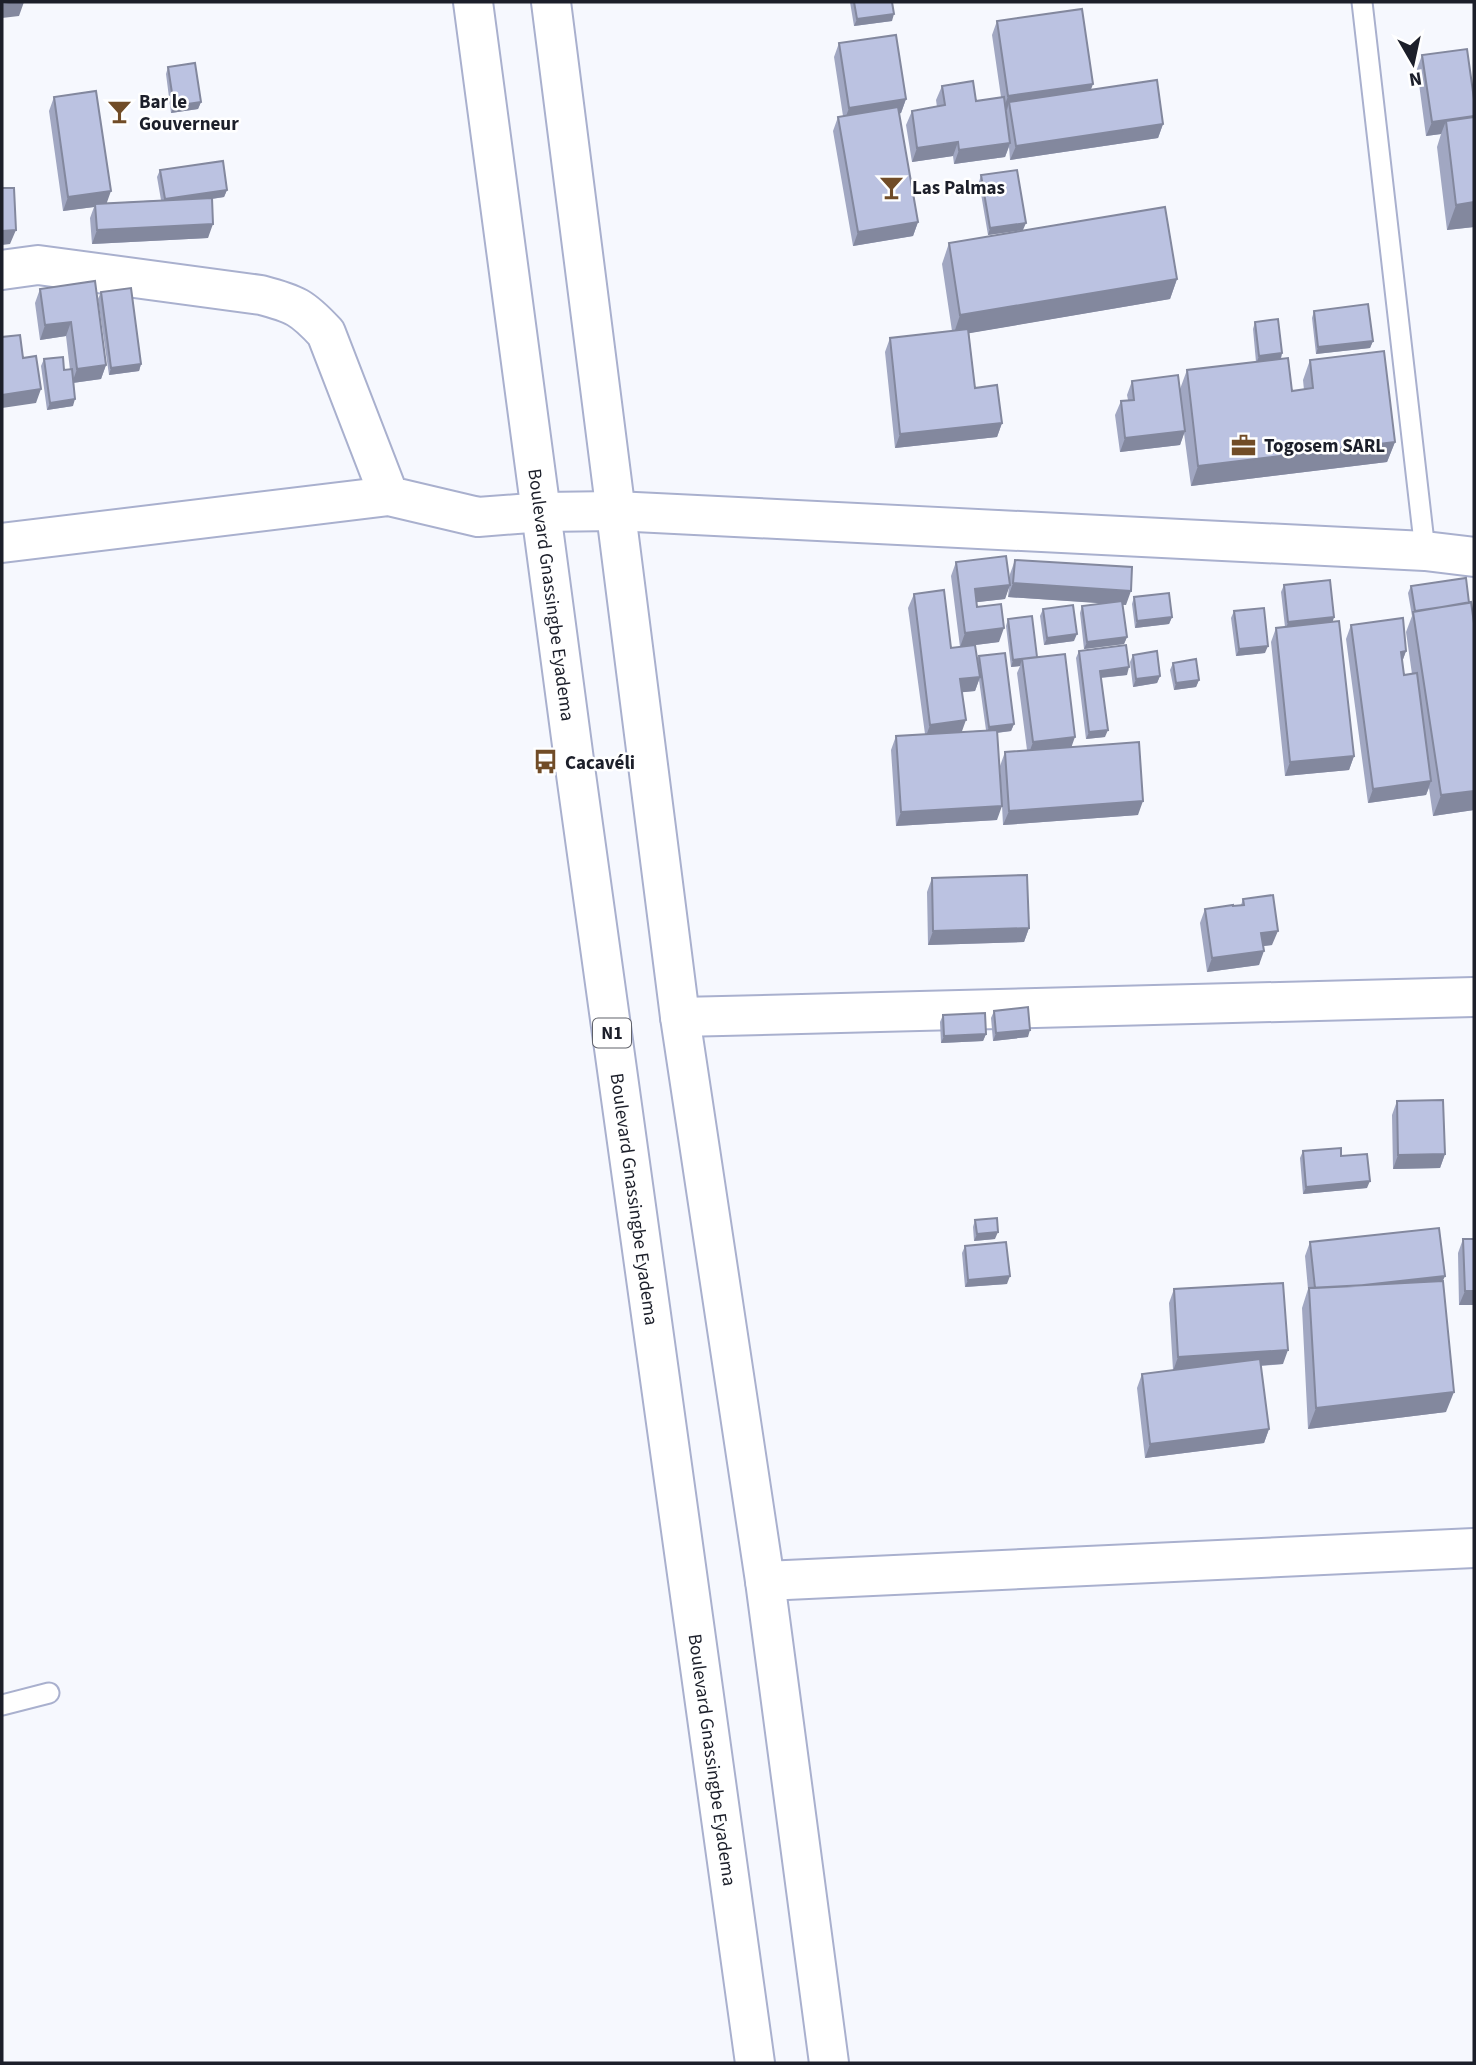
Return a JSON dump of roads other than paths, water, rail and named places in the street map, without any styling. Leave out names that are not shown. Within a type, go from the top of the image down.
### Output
[{"type":"main road","name":"Boulevard Gnassingbe Eyadema","points":[[473,2],[578,788],[755,2063]]},
{"type":"main road","points":[[551,2],[680,1017],[765,1581],[829,2063]]},
{"type":"main road","points":[[2,270],[38,265],[261,295],[290,303],[309,315],[326,333],[388,496]]},
{"type":"main road","points":[[2,543],[388,496],[478,517],[543,512],[615,511],[1425,551],[1474,557]]},
{"type":"main road","points":[[680,1017],[1474,997]]},
{"type":"main road","points":[[765,1581],[1474,1548]]},
{"type":"lane","points":[[1362,2],[1425,551]]},
{"type":"lane","points":[[2,1704],[49,1693]]},
{"type":"place","name":"Bar le Gouverneur","points":[[119,112]]},
{"type":"place","name":"Las Palmas","points":[[892,187]]},
{"type":"place","name":"Togosem SARL","points":[[1244,445]]},
{"type":"place","name":"Cacavéli","points":[[545,762]]}]
